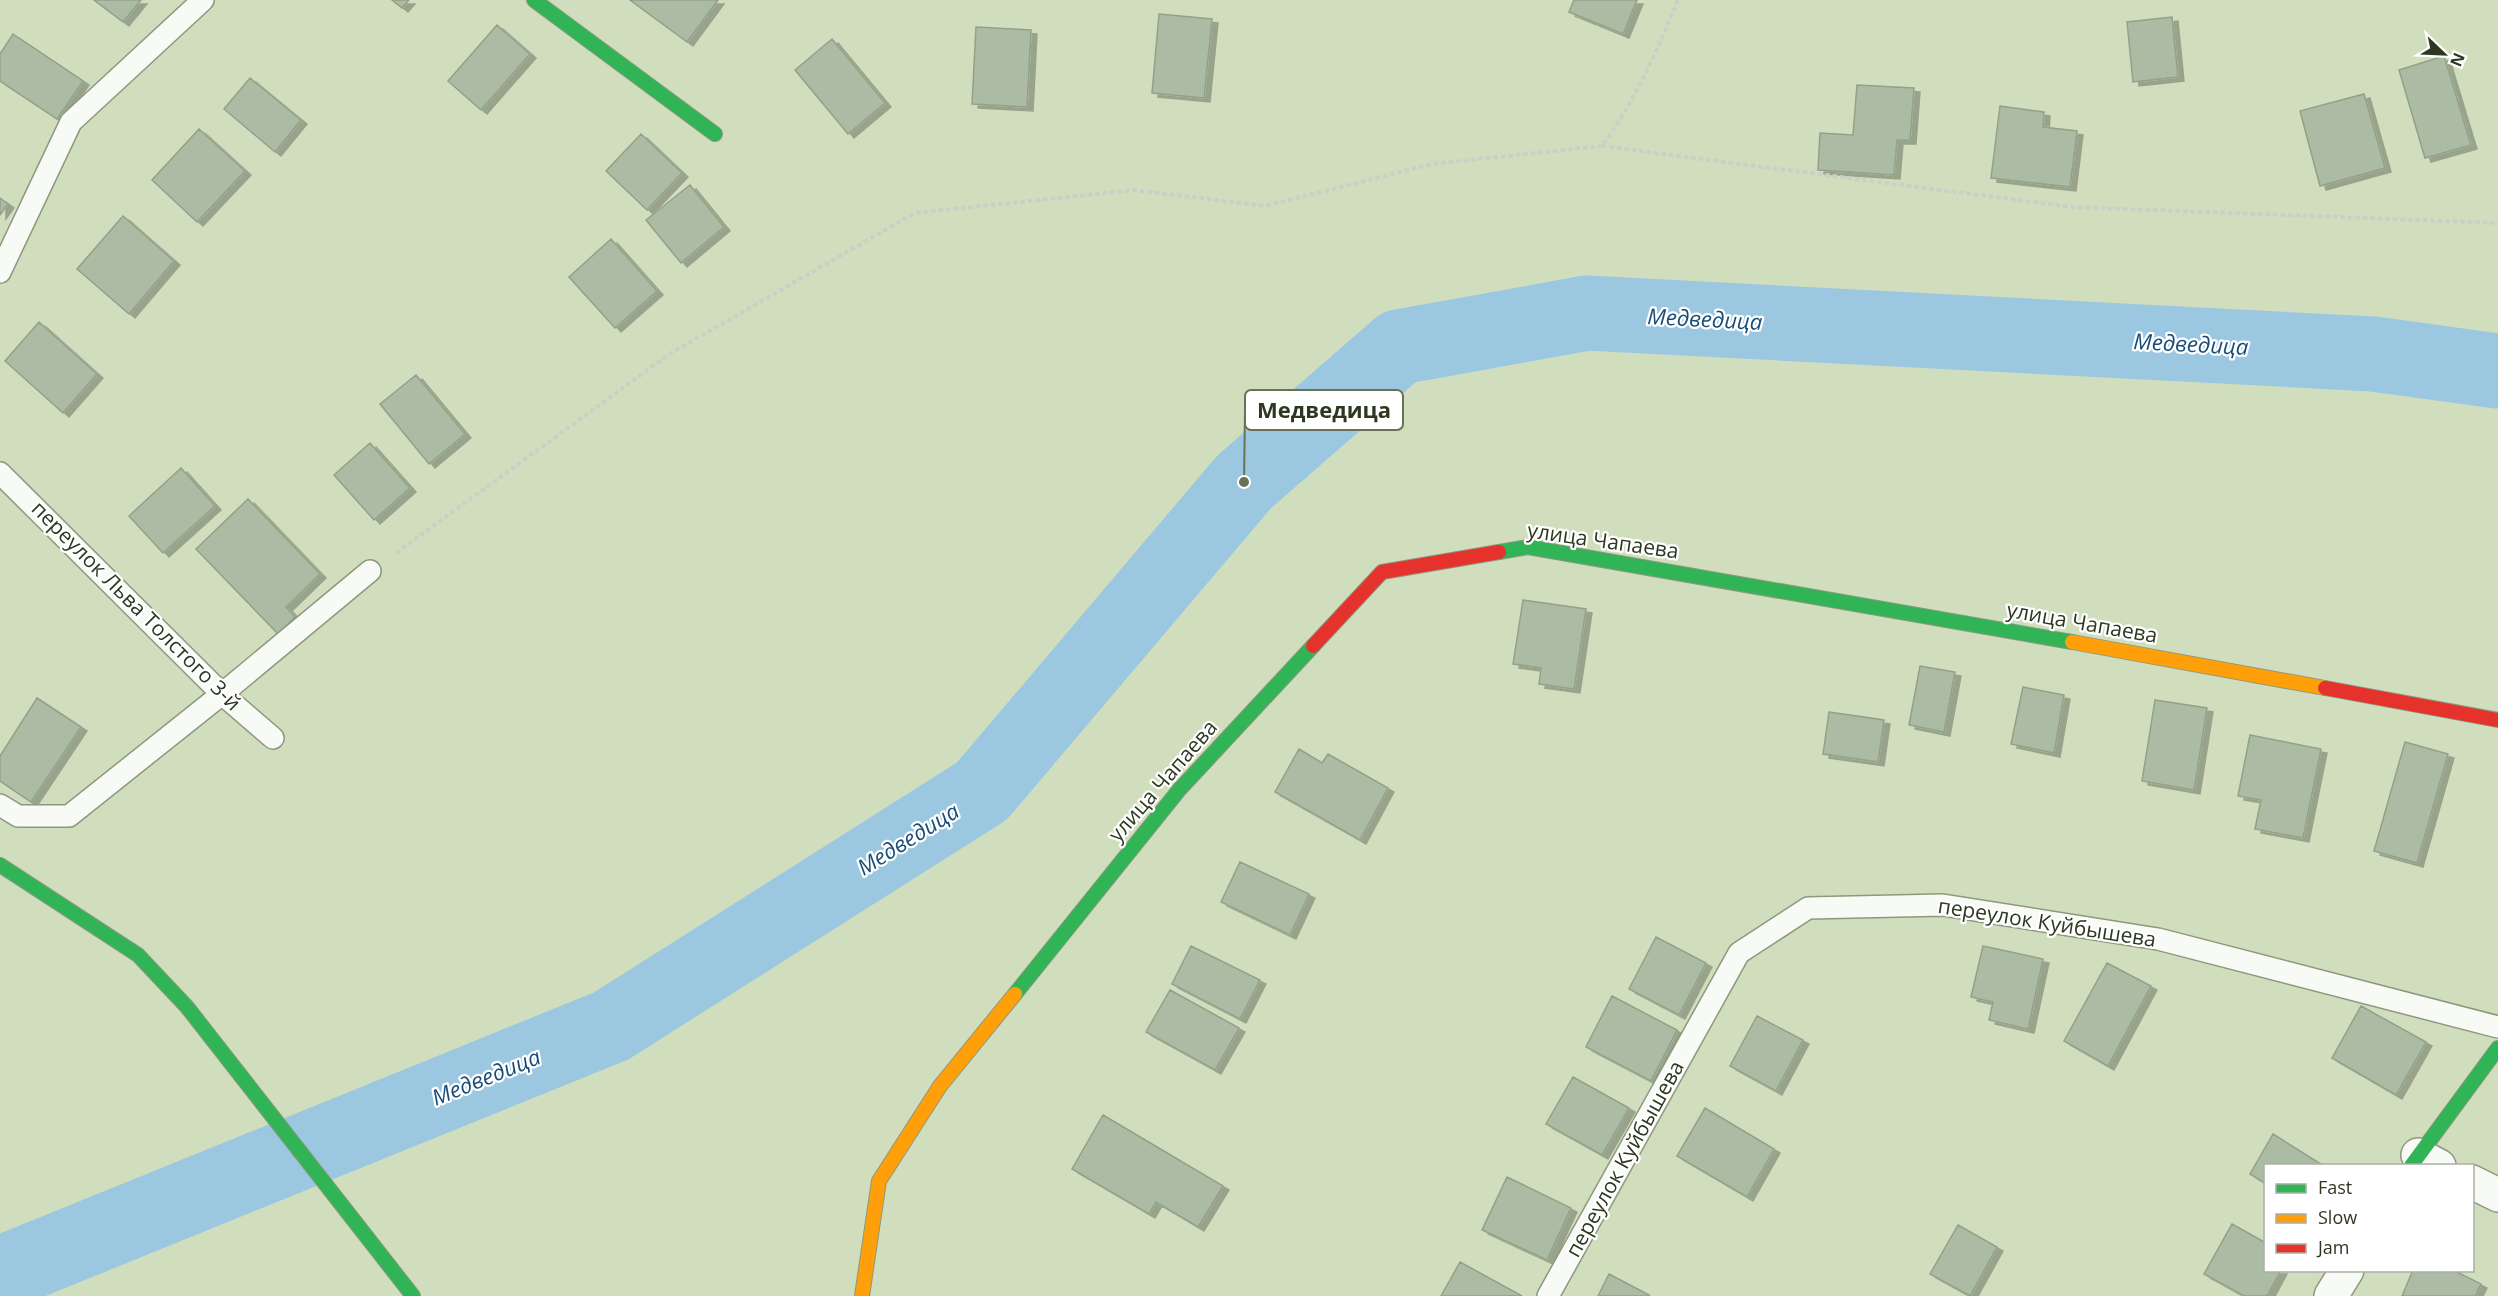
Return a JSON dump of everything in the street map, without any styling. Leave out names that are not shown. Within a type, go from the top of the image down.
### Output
[{"type":"street","points":[[534,0],[715,134]]},
{"type":"street","name":"улица Чапаева","points":[[862,1296],[879,1181],[940,1086],[1179,790],[1382,572],[1528,547],[2073,642],[2498,720]]},
{"type":"street","points":[[0,865],[138,955],[187,1007],[413,1296]]},
{"type":"street","points":[[2423,1162],[2498,1048]]},
{"type":"street","points":[[2474,1183],[2498,1195]]},
{"type":"street","points":[[2331,1296],[2346,1272]]},
{"type":"lane","points":[[0,272],[71,122],[202,0]]},
{"type":"lane","name":"переулок Льва Толстого 3-й","points":[[0,472],[222,694],[273,738]]},
{"type":"lane","points":[[0,805],[18,816],[69,816],[222,694],[370,571]]},
{"type":"lane","name":"переулок Куйбышева","points":[[1548,1296],[1739,953],[1808,908],[1943,905],[2158,939],[2498,1027]]},
{"type":"path","points":[[1602,146],[1625,114],[1648,72],[1678,0]]},
{"type":"path","points":[[370,571],[671,353],[915,213],[1134,190],[1265,206],[1432,164],[1602,146],[2071,207],[2498,223]]},
{"type":"building","points":[[94,0],[141,0],[123,22]]},
{"type":"building","points":[[392,0],[409,0],[402,8]]},
{"type":"building","points":[[630,0],[718,0],[687,42]]},
{"type":"building","points":[[1574,0],[1637,0],[1623,34],[1569,12]]},
{"type":"building","points":[[1159,14],[1212,19],[1204,98],[1152,93]]},
{"type":"building","points":[[2172,17],[2178,77],[2133,82],[2127,22]]},
{"type":"building","points":[[497,25],[530,54],[481,110],[448,81]]},
{"type":"building","points":[[976,27],[1031,30],[1027,107],[972,104]]},
{"type":"building","points":[[13,34],[83,81],[57,119],[0,81],[0,54]]},
{"type":"building","points":[[832,39],[885,103],[848,134],[795,70]]},
{"type":"building","points":[[2444,56],[2471,145],[2425,158],[2399,70]]},
{"type":"building","points":[[250,78],[301,120],[275,152],[224,109]]},
{"type":"building","points":[[1857,85],[1914,88],[1910,140],[1897,140],[1894,175],[1818,170],[1820,133],[1853,135]]},
{"type":"building","points":[[2364,94],[2385,168],[2320,186],[2300,111]]},
{"type":"building","points":[[2000,106],[2044,112],[2043,127],[2077,131],[2070,187],[1991,178]]},
{"type":"building","points":[[199,129],[245,171],[197,222],[152,180]]},
{"type":"building","points":[[641,134],[682,173],[647,210],[606,171]]},
{"type":"building","points":[[690,185],[724,227],[681,263],[646,220]]},
{"type":"building","points":[[0,198],[8,204],[0,215]]},
{"type":"building","points":[[123,216],[174,261],[129,314],[77,269]]},
{"type":"building","points":[[611,239],[657,291],[615,328],[569,277]]},
{"type":"building","points":[[39,322],[97,374],[63,413],[5,361]]},
{"type":"building","points":[[416,375],[465,434],[429,464],[380,404]]},
{"type":"building","points":[[370,443],[410,488],[374,520],[334,475]]},
{"type":"building","points":[[181,468],[215,506],[163,553],[129,516]]},
{"type":"building","points":[[248,499],[320,574],[286,607],[295,617],[278,634],[196,549]]},
{"type":"building","points":[[1523,600],[1586,609],[1574,689],[1539,684],[1541,668],[1513,664]]},
{"type":"building","points":[[1920,666],[1955,672],[1944,732],[1909,725]]},
{"type":"building","points":[[2023,687],[2064,695],[2054,753],[2011,744]]},
{"type":"building","points":[[37,698],[81,727],[31,802],[0,781],[0,756]]},
{"type":"building","points":[[2155,700],[2207,708],[2194,790],[2142,781]]},
{"type":"building","points":[[1829,712],[1884,720],[1878,762],[1823,754]]},
{"type":"building","points":[[2250,735],[2321,749],[2303,838],[2255,829],[2261,800],[2238,796]]},
{"type":"building","points":[[2405,742],[2448,754],[2417,863],[2374,851]]},
{"type":"building","points":[[1299,749],[1322,763],[1328,754],[1388,788],[1360,840],[1275,792]]},
{"type":"building","points":[[1240,862],[1309,894],[1290,935],[1221,902]]},
{"type":"building","points":[[1656,937],[1706,963],[1679,1015],[1629,989]]},
{"type":"building","points":[[1191,946],[1260,980],[1240,1019],[1172,984]]},
{"type":"building","points":[[1983,946],[2043,959],[2028,1029],[1989,1020],[1993,1002],[1971,997]]},
{"type":"building","points":[[2107,963],[2151,986],[2108,1066],[2064,1041]]},
{"type":"building","points":[[1170,990],[1239,1028],[1215,1070],[1146,1032]]},
{"type":"building","points":[[1612,996],[1677,1030],[1651,1081],[1586,1047]]},
{"type":"building","points":[[2361,1006],[2426,1042],[2396,1095],[2332,1058]]},
{"type":"building","points":[[1757,1016],[1803,1040],[1776,1091],[1730,1066]]},
{"type":"building","points":[[1573,1077],[1629,1108],[1602,1155],[1546,1124]]},
{"type":"building","points":[[1705,1108],[1774,1149],[1747,1197],[1677,1156]]},
{"type":"building","points":[[1103,1115],[1223,1186],[1198,1227],[1156,1202],[1149,1214],[1072,1169]]},
{"type":"building","points":[[2273,1134],[2321,1164],[2264,1164],[2264,1183],[2250,1174]]},
{"type":"building","points":[[1507,1177],[1571,1208],[1547,1260],[1482,1230]]},
{"type":"building","points":[[2232,1224],[2264,1242],[2264,1272],[2280,1272],[2267,1296],[2244,1296],[2204,1274]]},
{"type":"building","points":[[1958,1225],[1997,1247],[1970,1296],[1930,1274]]},
{"type":"building","points":[[1460,1262],[1522,1296],[1441,1296]]},
{"type":"building","points":[[2412,1272],[2457,1272],[2481,1284],[2475,1296],[2402,1296]]},
{"type":"building","points":[[1609,1274],[1649,1295],[1598,1296]]},
{"type":"waterway","name":"Медведица","points":[[0,1274],[611,1026],[982,791],[1244,482],[1399,347],[1587,313],[2373,354],[2498,371]]},
{"type":"traffic: fast","points":[[534,0],[715,134]]},
{"type":"traffic: fast","points":[[1499,552],[1528,547],[2072,642]]},
{"type":"traffic: fast","points":[[1015,994],[1179,790],[1313,646]]},
{"type":"traffic: fast","points":[[0,865],[138,955],[187,1007],[413,1296]]},
{"type":"traffic: fast","points":[[2412,1164],[2498,1048]]},
{"type":"traffic: slow","points":[[2072,642],[2325,688]]},
{"type":"traffic: slow","points":[[862,1296],[879,1181],[940,1086],[1015,994]]},
{"type":"traffic: jam","points":[[1313,646],[1382,572],[1499,552]]},
{"type":"traffic: jam","points":[[2325,688],[2498,720]]},
{"type":"place","name":"Медведица","points":[[1244,482]]}]
